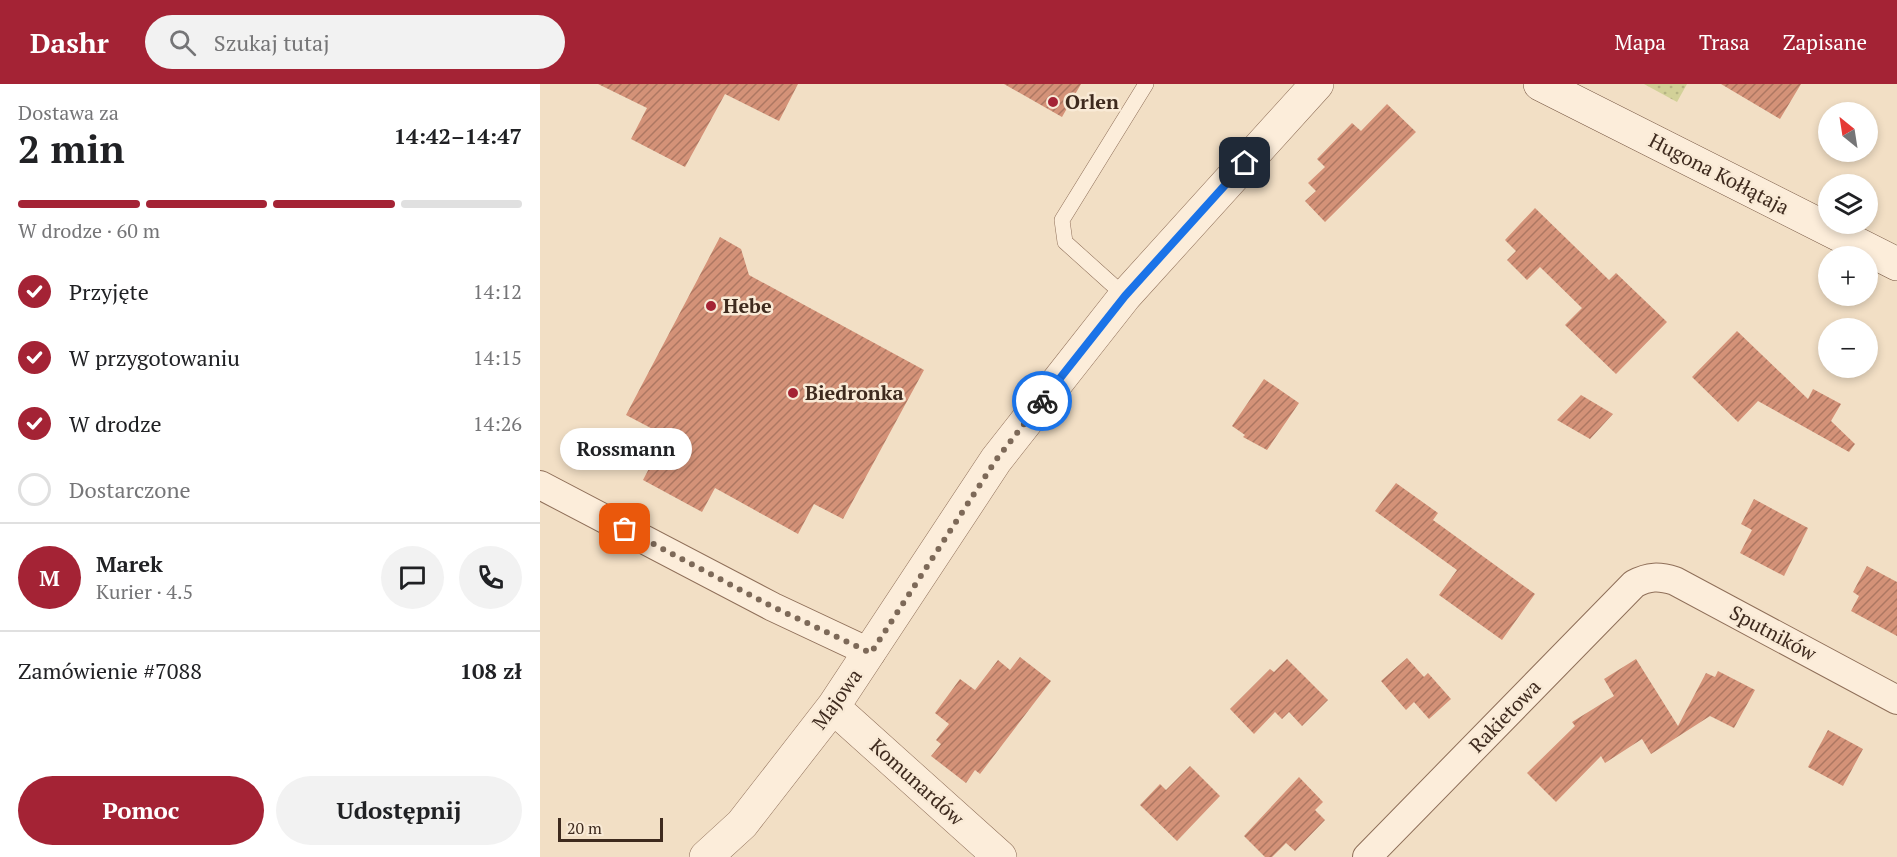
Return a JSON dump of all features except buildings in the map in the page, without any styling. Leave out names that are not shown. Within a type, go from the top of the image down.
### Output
[{"type":"street","name":"Majowa","points":[[706,857],[742,825],[833,707],[871,653],[996,460],[1125,296],[1317,84]]},
{"type":"street","name":"Hugona Kołłątaja","points":[[1540,84],[1897,264]]},
{"type":"street","points":[[540,485],[773,607],[871,653]]},
{"type":"street","name":"Sputników","points":[[1645,578],[1660,576],[1675,581],[1897,700]]},
{"type":"street","name":"Rakietowa","points":[[1367,857],[1634,584],[1645,578]]},
{"type":"street","name":"Komunardów","points":[[833,707],[1000,857]]},
{"type":"lane","points":[[1125,296],[1065,242],[1062,220],[1146,84]]},
{"type":"shaded area","points":[[1644,84],[1687,84],[1677,102]]},
{"type":"way so far","points":[[625,529],[773,607],[871,653],[996,460],[1042,401]]},
{"type":"place","name":"Orlen","points":[[1053,102]]},
{"type":"place","name":"Hebe","points":[[711,306]]},
{"type":"place","name":"Biedronka","points":[[793,393]]},
{"type":"place","name":"Rossmann","points":[[625,529]]},
{"type":"route","points":[[1042,401],[1125,296],[1245,163]]}]
